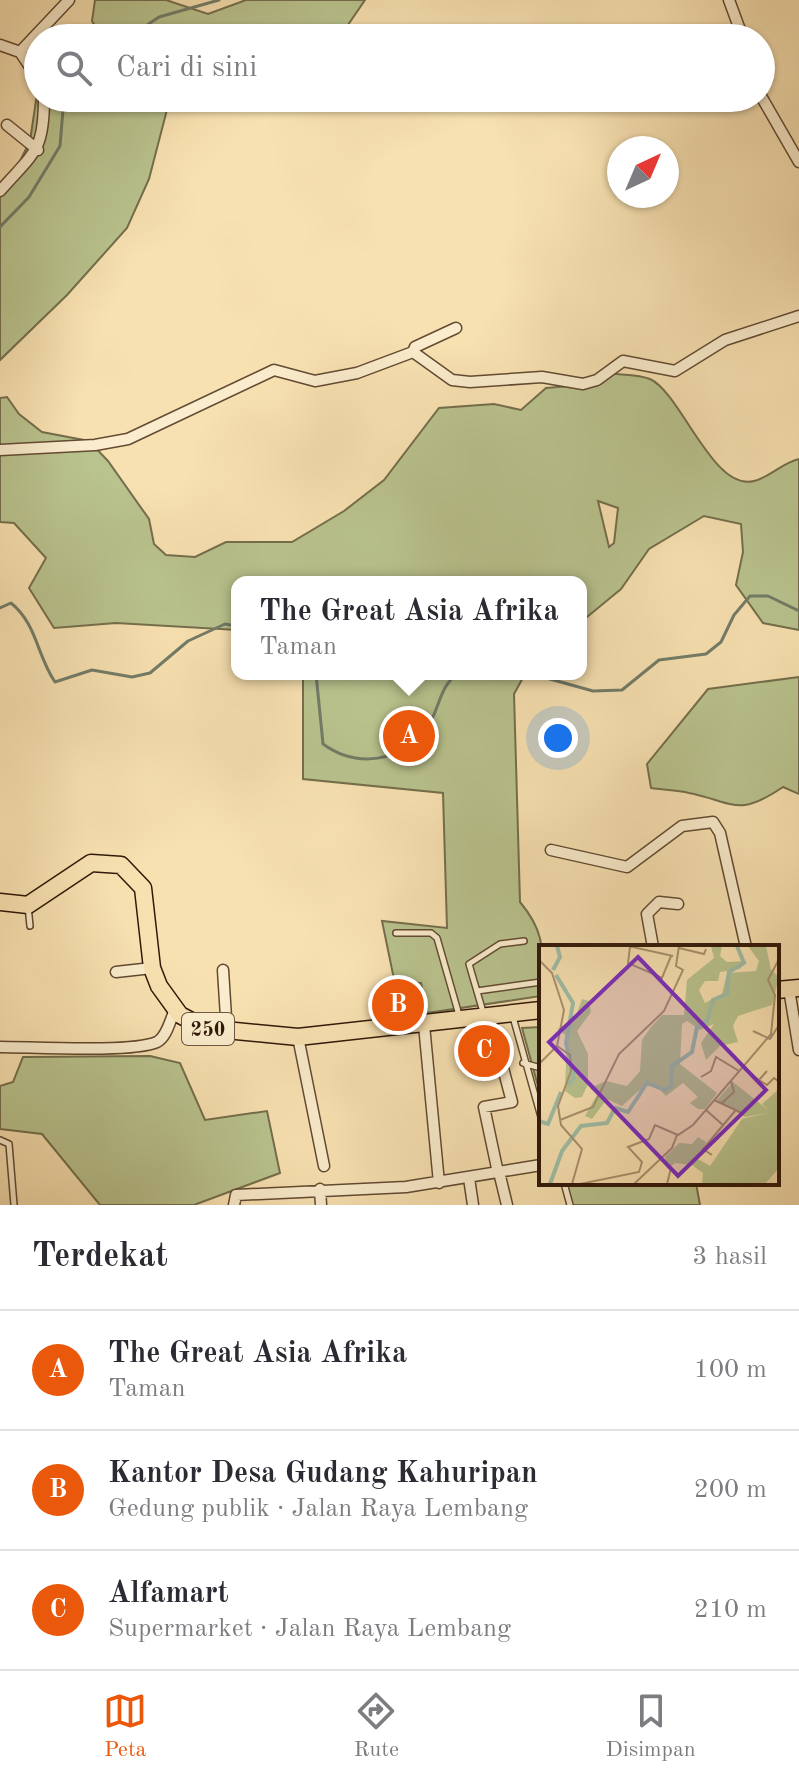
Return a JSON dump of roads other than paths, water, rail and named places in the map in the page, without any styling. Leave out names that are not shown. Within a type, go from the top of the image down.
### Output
[{"type":"main road","name":"250","points":[[28,905],[91,863],[121,865],[143,888],[152,968],[159,986],[175,1010],[205,1028],[227,1033],[298,1037],[539,1010]]},
{"type":"main road","points":[[0,902],[28,905]]},
{"type":"street","points":[[46,24],[69,0]]},
{"type":"street","points":[[729,0],[738,24]]},
{"type":"street","points":[[0,45],[20,52],[24,58]]},
{"type":"street","points":[[20,52],[24,48]]},
{"type":"street","points":[[0,191],[38,150],[44,133],[44,112]]},
{"type":"street","points":[[770,112],[799,162]]},
{"type":"street","points":[[7,125],[38,150]]},
{"type":"street","points":[[413,352],[455,381],[542,377],[583,384],[597,380],[623,361],[675,371],[725,340],[799,316]]},
{"type":"street","points":[[0,450],[95,445],[128,439],[224,396],[263,373],[274,370],[315,381],[357,373],[413,352],[415,347],[456,328]]},
{"type":"street","points":[[551,850],[627,867],[682,826],[713,822],[720,833],[746,945]]},
{"type":"street","points":[[653,945],[647,914],[659,902],[678,904]]},
{"type":"street","points":[[116,972],[152,968]]},
{"type":"street","points":[[223,970],[227,1033]]},
{"type":"street","points":[[788,989],[799,1050]]},
{"type":"street","points":[[0,1047],[97,1048],[156,1042],[164,1036],[175,1010]]},
{"type":"street","points":[[486,1016],[512,1102],[484,1107],[507,1205]]},
{"type":"street","points":[[424,1025],[439,1183]]},
{"type":"street","points":[[298,1037],[324,1166]]},
{"type":"street","points":[[234,1205],[236,1195],[439,1183],[539,1165]]},
{"type":"street","points":[[469,1178],[473,1205]]},
{"type":"street","points":[[320,1189],[321,1205]]},
{"type":"lane","points":[[28,905],[30,926]]},
{"type":"lane","points":[[396,933],[431,933],[437,938],[461,1020]]},
{"type":"lane","points":[[486,1016],[471,961],[500,944],[524,941]]},
{"type":"lane","points":[[477,991],[539,982]]},
{"type":"lane","points":[[512,1012],[523,1063],[539,1111]]},
{"type":"lane","points":[[523,1063],[539,1067]]},
{"type":"lane","points":[[0,1140],[9,1144],[14,1205]]},
{"type":"lane","points":[[565,1185],[570,1205]]},
{"type":"waterway","points":[[149,24],[159,17],[219,0]]},
{"type":"waterway","points":[[0,227],[29,197],[60,146],[63,112]]},
{"type":"waterway","points":[[554,680],[593,691],[622,690],[659,660],[706,654],[721,642],[734,615],[750,596],[768,596],[799,611]]},
{"type":"waterway","points":[[0,608],[11,603],[20,611],[55,682],[92,670],[132,677],[150,673],[188,641],[225,624],[231,625]]},
{"type":"waterway","points":[[317,680],[323,744],[336,752],[364,759],[391,755],[416,740],[427,728],[450,680]]},
{"type":"place","name":"The Great Asia Afrika","points":[[409,736]]},
{"type":"place","name":"Kantor Desa Gudang Kahuripan","points":[[398,1005]]},
{"type":"place","name":"Alfamart","points":[[484,1051]]}]
